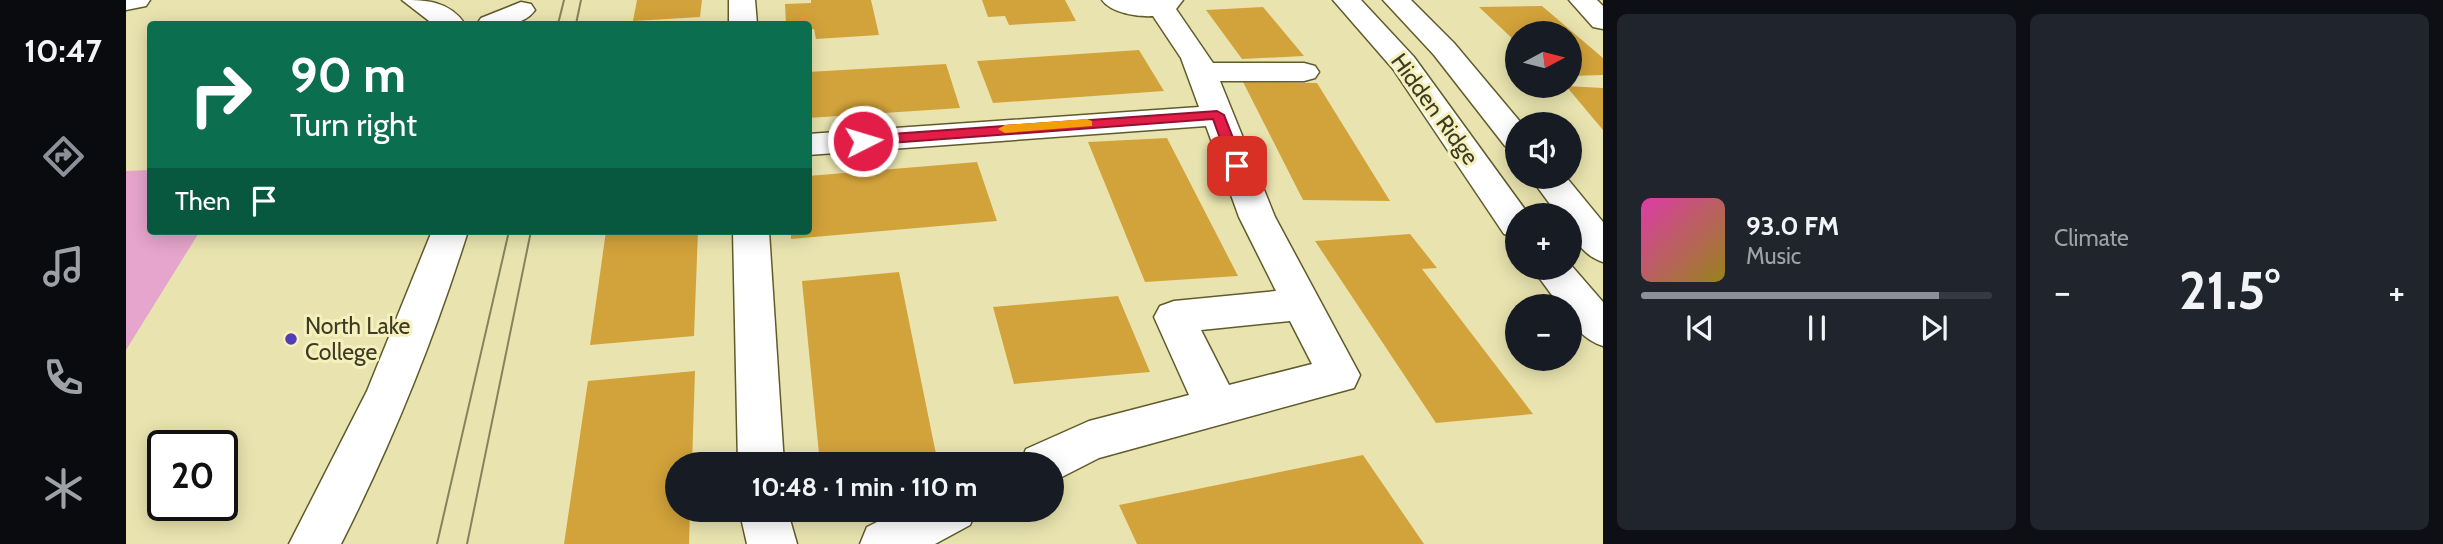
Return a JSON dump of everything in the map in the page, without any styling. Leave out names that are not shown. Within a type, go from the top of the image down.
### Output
[{"type":"street","points":[[126,2],[137,0]]},
{"type":"street","points":[[415,0],[446,21]]},
{"type":"street","points":[[742,0],[743,21]]},
{"type":"street","points":[[1064,454],[1089,441],[1339,375],[1257,217],[1196,58],[1165,3],[1145,8],[1115,0]]},
{"type":"street","name":"Hidden Ridge","points":[[1346,0],[1404,63],[1505,208]]},
{"type":"street","name":"Hidden Ridge","points":[[1396,0],[1444,49],[1505,124]]},
{"type":"street","points":[[1582,0],[1603,21]]},
{"type":"street","points":[[498,21],[522,11]]},
{"type":"street","points":[[1202,72],[1304,72]]},
{"type":"street","points":[[812,145],[1217,115]]},
{"type":"street","points":[[1556,189],[1603,248]]},
{"type":"street","points":[[314,544],[340,498],[395,380],[449,235]]},
{"type":"street","points":[[751,235],[760,452]]},
{"type":"street","points":[[1561,280],[1603,330]]},
{"type":"street","points":[[1217,407],[1174,317],[1303,304]]},
{"type":"street","points":[[766,522],[772,544]]},
{"type":"street","points":[[885,544],[928,522]]},
{"type":"shaded area","points":[[147,170],[147,235],[198,235],[126,350],[126,171]]},
{"type":"building","points":[[637,0],[702,0],[700,17],[633,21]]},
{"type":"building","points":[[811,0],[871,0],[879,35],[816,39],[812,21],[786,21],[785,4],[811,3]]},
{"type":"building","points":[[982,0],[1065,0],[1076,21],[1009,25],[1005,16],[988,17]]},
{"type":"building","points":[[1542,6],[1560,21],[1505,21],[1505,32],[1479,7]]},
{"type":"building","points":[[1263,7],[1304,56],[1242,59],[1206,10]]},
{"type":"building","points":[[1582,40],[1603,58],[1603,75],[1582,76]]},
{"type":"building","points":[[1139,50],[1164,91],[993,103],[977,61]]},
{"type":"building","points":[[946,64],[960,108],[812,118],[812,72]]},
{"type":"building","points":[[1243,82],[1317,83],[1390,201],[1303,200]]},
{"type":"building","points":[[1582,87],[1603,88],[1603,130],[1576,98],[1582,98]]},
{"type":"building","points":[[1167,138],[1238,276],[1145,282],[1088,142]]},
{"type":"building","points":[[977,162],[997,221],[791,239],[791,235],[812,235],[812,176]]},
{"type":"building","points":[[1410,234],[1437,268],[1422,269],[1533,414],[1436,423],[1315,241]]},
{"type":"building","points":[[605,235],[698,235],[694,336],[590,345]]},
{"type":"building","points":[[899,272],[936,452],[819,452],[802,281]]},
{"type":"building","points":[[1118,296],[1150,372],[1014,384],[993,307]]},
{"type":"building","points":[[695,371],[692,452],[665,452],[665,522],[690,522],[689,544],[564,544],[588,381]]},
{"type":"building","points":[[1363,455],[1424,544],[1137,544],[1119,505]]},
{"type":"tram line","points":[[559,21],[564,0]]},
{"type":"tram line","points":[[577,21],[581,0]]},
{"type":"tram line","points":[[437,544],[508,235]]},
{"type":"tram line","points":[[467,544],[530,235]]},
{"type":"slow traffic","points":[[1005,129],[1087,123]]},
{"type":"place","name":"North Lake College","points":[[291,339]]},
{"type":"route","points":[[863,141],[1217,115],[1237,166]]}]
